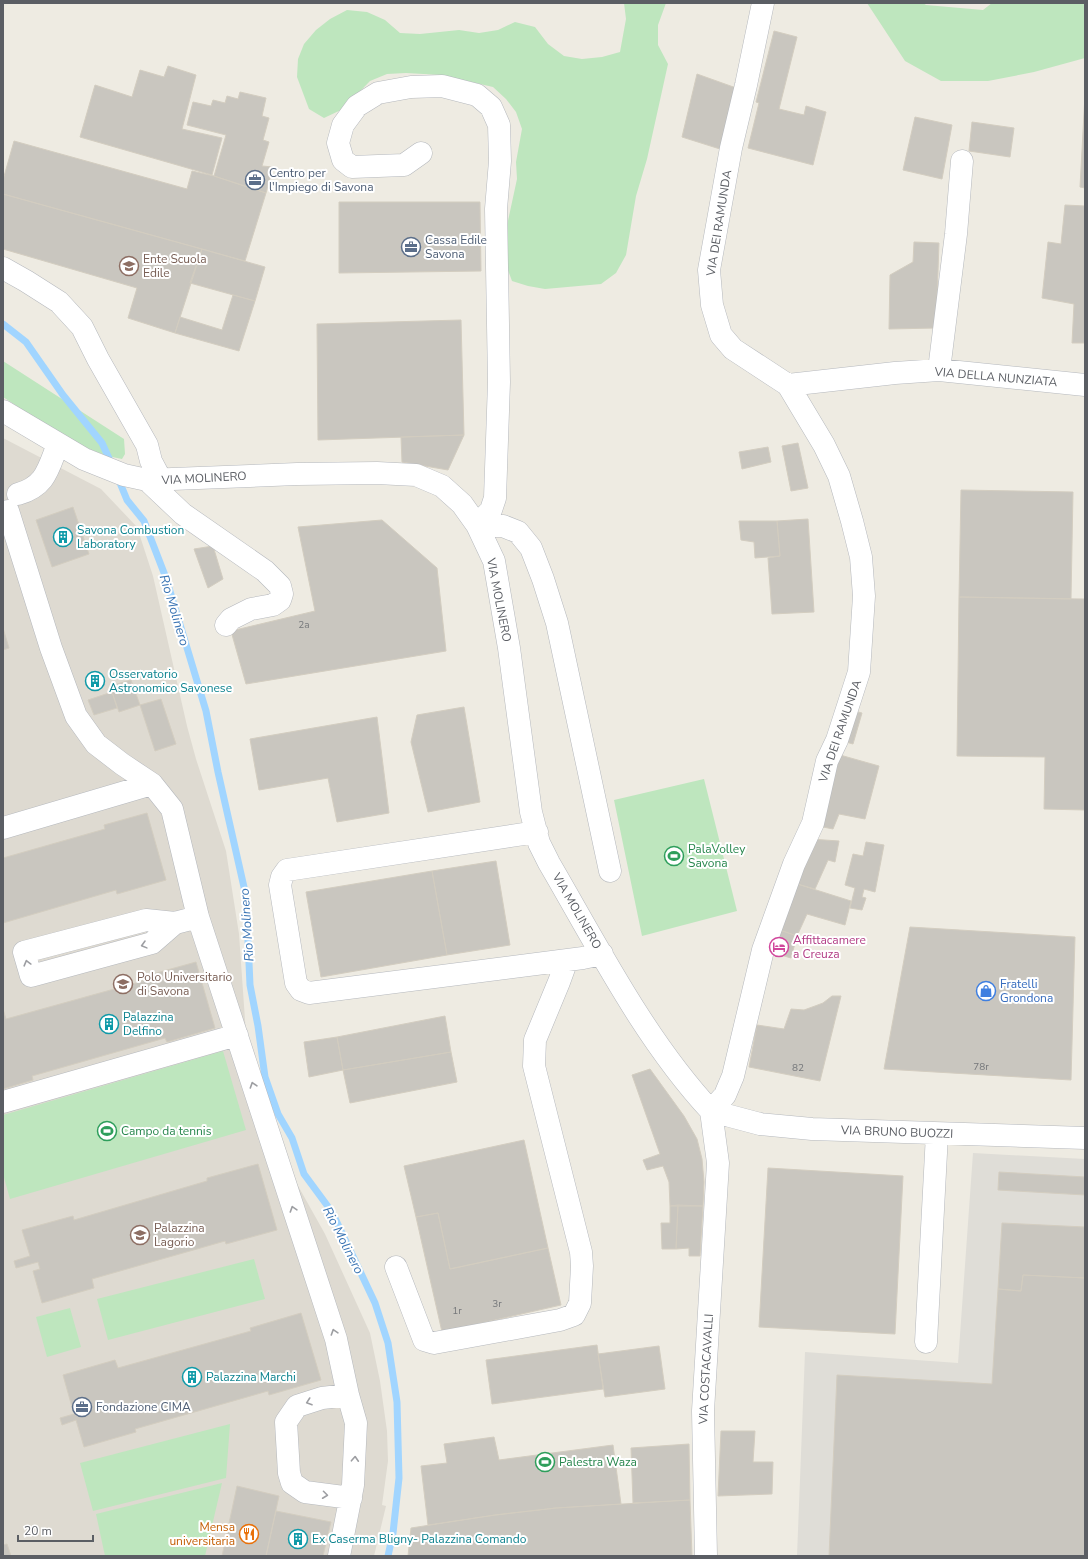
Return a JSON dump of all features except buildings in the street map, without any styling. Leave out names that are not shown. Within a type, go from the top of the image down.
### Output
[{"type":"street","name":"VIA DEI RAMUNDA","points":[[711,1111],[725,1095],[733,1076],[762,950],[794,864],[813,823],[827,761],[837,740],[859,672],[864,596],[861,557],[839,476],[804,410],[788,385],[733,350],[721,335],[712,305],[709,270],[730,148],[746,85],[763,3]]},
{"type":"street","points":[[421,153],[404,164],[352,167],[343,160],[338,143],[343,124],[357,106],[378,92],[411,87],[442,86],[477,95],[492,107],[499,125],[500,161],[496,209],[499,382],[495,498],[492,510],[477,525]]},
{"type":"street","points":[[939,370],[956,234],[962,162]]},
{"type":"street","points":[[3,268],[59,302],[82,327],[98,359],[147,445],[154,480],[183,514],[265,571],[280,586],[282,594],[280,600],[273,605],[250,609],[231,619],[226,625]]},
{"type":"street","name":"VIA DELLA NUNZIATA","points":[[788,385],[895,373],[939,370],[1085,385]]},
{"type":"street","name":"VIA MOLINERO","points":[[3,411],[58,444],[94,463],[124,474],[154,480],[297,474],[377,473],[416,475],[442,486],[462,504],[477,525],[494,561],[502,603],[531,812],[539,843],[549,863],[624,992],[669,1061],[695,1094],[711,1111]]},
{"type":"street","points":[[58,444],[46,474],[35,488],[8,500],[51,648],[76,716],[96,744],[152,784],[172,809],[198,917],[336,1339],[348,1395],[356,1423],[354,1485],[339,1556]]},
{"type":"street","points":[[477,525],[503,526],[518,532],[531,548],[543,578],[558,630],[610,871]]},
{"type":"street","points":[[3,828],[152,784]]},
{"type":"street","points":[[537,832],[287,870],[282,877],[280,885],[296,983],[301,990],[308,993],[583,958],[602,954]]},
{"type":"street","points":[[175,923],[152,943],[30,976],[24,952],[146,920],[175,923],[198,917]]},
{"type":"street","points":[[396,1267],[424,1340],[434,1344],[560,1320],[574,1315],[580,1303],[582,1266],[581,1252],[534,1066],[535,1040],[567,960]]},
{"type":"street","points":[[3,1102],[237,1035]]},
{"type":"street","name":"VIA BRUNO BUOZZI","points":[[711,1111],[760,1124],[812,1129],[1085,1138]]},
{"type":"street","name":"VIA COSTACAVALLI","points":[[706,1556],[703,1411],[718,1163],[711,1111]]},
{"type":"street","points":[[926,1342],[937,1134]]},
{"type":"street","points":[[348,1395],[322,1398],[297,1406],[286,1422],[292,1483],[305,1492],[351,1498]]},
{"type":"shaded area","name":"Polo Universitario di Savona","points":[[3,438],[101,489],[137,527],[153,576],[187,726],[196,759],[226,851],[239,934],[246,1034],[269,1134],[325,1234],[370,1333],[380,1381],[387,1431],[388,1461],[382,1505],[386,1506],[374,1556],[3,1556]]},
{"type":"shaded area","points":[[973,1153],[1085,1159],[1085,1556],[797,1556],[805,1352],[958,1363]]},
{"type":"green space","points":[[624,3],[666,3],[658,25],[658,45],[668,64],[647,159],[636,196],[626,255],[616,273],[601,284],[545,289],[512,281],[506,265],[506,230],[517,179],[516,162],[522,129],[516,112],[506,99],[493,87],[441,75],[406,73],[387,74],[370,81],[343,109],[324,118],[309,109],[297,77],[298,59],[304,44],[316,30],[330,19],[347,10],[367,12],[385,20],[400,33],[420,34],[459,30],[479,33],[498,30],[515,22],[535,27],[548,44],[564,56],[582,59],[602,57],[620,52],[626,19]]},
{"type":"green space","points":[[867,3],[923,3],[926,5],[983,10],[992,3],[1085,3],[1085,58],[1034,72],[988,81],[941,81],[905,61]]},
{"type":"green space","points":[[3,361],[124,439],[125,454],[122,459],[105,455],[74,442],[3,397]]},
{"type":"green space","name":"PalaVolley Savona","points":[[704,779],[737,911],[642,936],[614,800]]},
{"type":"green space","points":[[223,1051],[246,1130],[10,1199],[3,1174],[3,1115]]},
{"type":"green space","points":[[254,1259],[265,1299],[108,1340],[97,1299]]},
{"type":"green space","points":[[70,1308],[81,1347],[47,1357],[36,1317]]},
{"type":"green space","points":[[230,1424],[226,1478],[93,1511],[80,1463]]},
{"type":"green space","points":[[222,1483],[205,1556],[105,1556],[96,1514]]},
{"type":"waterway","name":"Rio Molinero","points":[[3,324],[26,342],[63,395],[102,443],[112,465]]},
{"type":"waterway","name":"Rio Molinero","points":[[118,478],[127,500],[144,521],[166,578],[206,711],[246,896],[250,985],[258,1026],[265,1077],[278,1114],[292,1138],[304,1174],[332,1212],[375,1303],[388,1343],[397,1402],[399,1478],[393,1533],[388,1556]]},
{"type":"place","name":"Centro per l'Impiego di Savona","points":[[255,180]]},
{"type":"place","name":"Cassa Edile Savona","points":[[411,247]]},
{"type":"place","name":"Ente Scuola Edile","points":[[129,266]]},
{"type":"place","name":"Savona Combustion Laboratory","points":[[63,537]]},
{"type":"place","name":"Osservatorio Astronomico Savonese","points":[[95,681]]},
{"type":"place","name":"PalaVolley Savona","points":[[674,856]]},
{"type":"place","name":"Affittacamere a Creuza","points":[[779,947]]},
{"type":"place","name":"Polo Universitario di Savona","points":[[123,984]]},
{"type":"place","name":"Fratelli Grondona","points":[[986,991]]},
{"type":"place","name":"Palazzina Delfino","points":[[109,1024]]},
{"type":"place","name":"Campo da tennis","points":[[107,1131]]},
{"type":"place","name":"Palazzina Lagorio","points":[[140,1235]]},
{"type":"place","name":"Palazzina Marchi","points":[[192,1377]]},
{"type":"place","name":"Fondazione CIMA","points":[[82,1407]]},
{"type":"place","name":"Palestra Waza","points":[[545,1462]]},
{"type":"place","name":"Mensa universitaria","points":[[249,1534]]},
{"type":"place","name":"Ex Caserma Bligny- Palazzina Comando","points":[[298,1539]]}]
